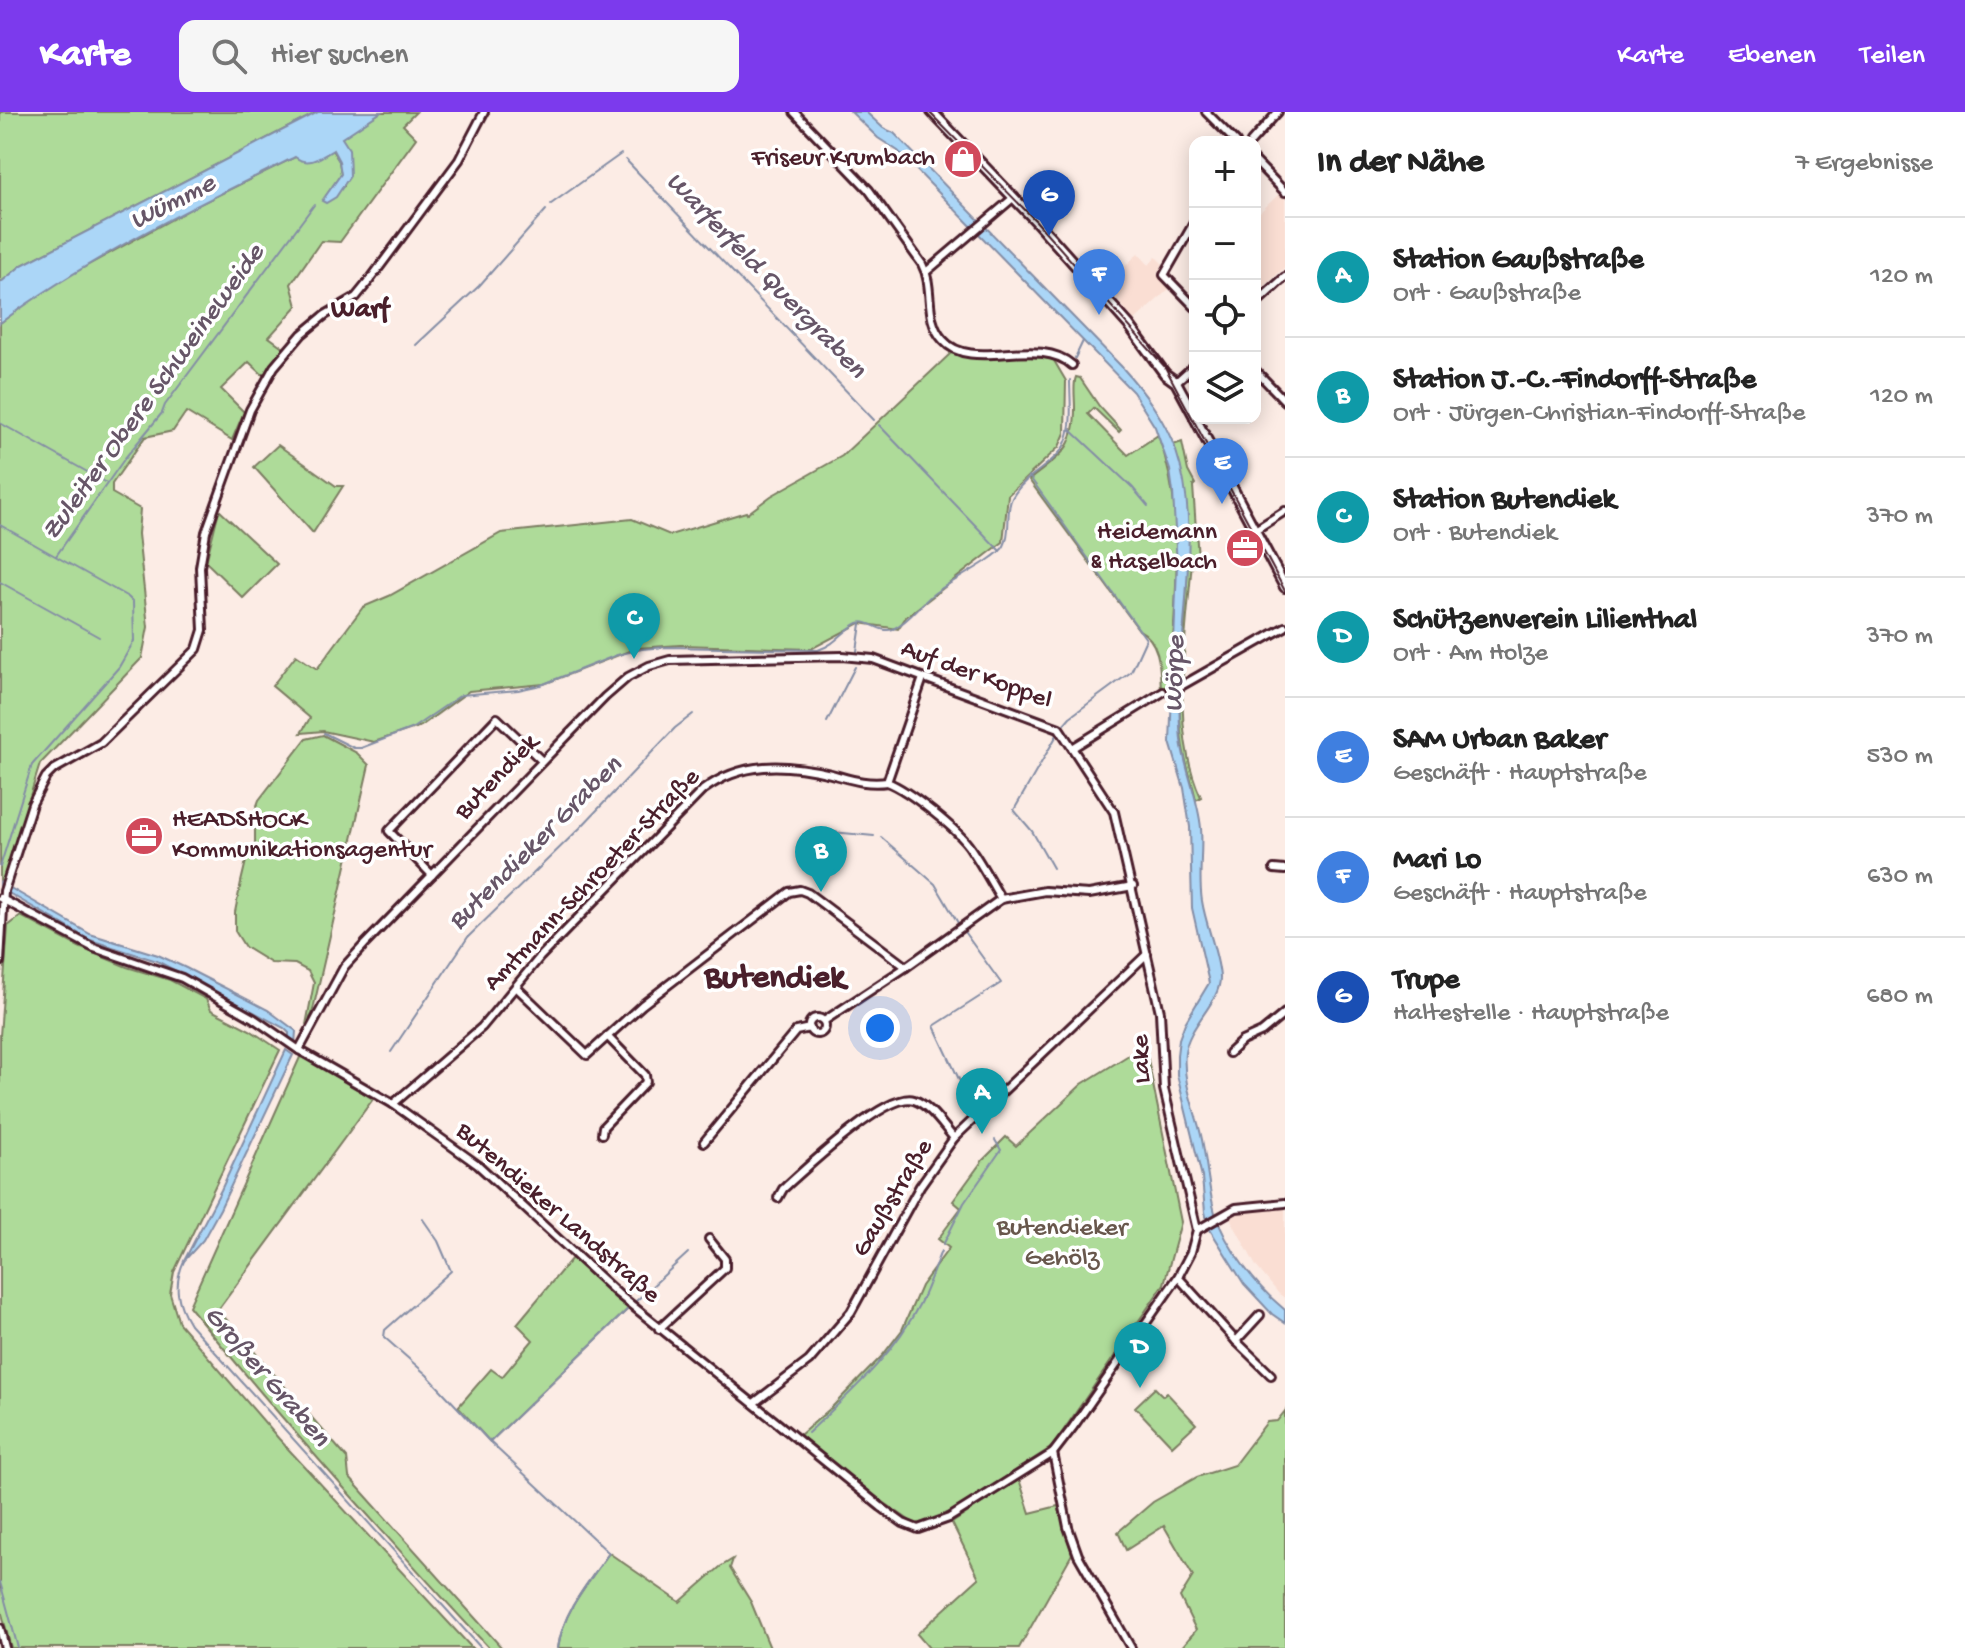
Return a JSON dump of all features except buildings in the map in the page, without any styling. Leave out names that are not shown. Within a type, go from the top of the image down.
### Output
[{"type":"street","points":[[0,962],[4,894],[32,804],[46,777],[101,743],[197,649],[203,630],[200,567],[206,532],[245,420],[274,367],[302,334],[325,315],[356,297],[459,160],[484,112]]},
{"type":"street","points":[[794,112],[869,190],[926,272],[931,320],[942,340],[953,349],[967,353],[1015,351],[1057,355],[1072,365]]},
{"type":"street","points":[[934,112],[1129,325],[1165,374],[1176,382],[1189,407]]},
{"type":"street","points":[[1206,112],[1230,136]]},
{"type":"street","points":[[1256,136],[1278,112]]},
{"type":"street","points":[[1261,167],[1285,192]]},
{"type":"street","points":[[926,272],[981,222],[1013,198]]},
{"type":"street","points":[[1189,231],[1164,275],[1189,301]]},
{"type":"street","points":[[1261,299],[1285,277]]},
{"type":"street","points":[[1176,382],[1189,370]]},
{"type":"street","points":[[1261,376],[1285,401]]},
{"type":"street","points":[[1198,424],[1284,582]]},
{"type":"street","points":[[1255,530],[1285,511]]},
{"type":"street","points":[[1181,686],[1285,627]]},
{"type":"street","name":"Auf der Koppel","points":[[702,658],[857,656],[873,659],[1059,728],[1114,812],[1133,886]]},
{"type":"street","name":"Butendiek","points":[[299,1050],[344,967],[542,761],[628,677],[670,660],[702,658]]},
{"type":"street","points":[[923,678],[887,782],[900,787],[970,846],[1001,899]]},
{"type":"street","points":[[1074,747],[1163,692]]},
{"type":"street","points":[[432,875],[389,831],[497,718],[542,761]]},
{"type":"street","name":"Amtmann-Schroeter-Straße","points":[[393,1104],[482,1027],[540,957],[683,810],[721,777],[747,768],[771,766],[826,773],[870,785],[887,782]]},
{"type":"street","points":[[1274,869],[1285,870]]},
{"type":"street","points":[[824,1021],[1001,899],[1045,891],[1089,894],[1133,886]]},
{"type":"street","name":"Lake","points":[[1133,886],[1160,1012],[1164,1089],[1187,1198],[1197,1230]]},
{"type":"street","points":[[516,987],[587,1055],[654,995],[789,892],[800,890],[906,967]]},
{"type":"street","name":"Butendieker Landstraße","points":[[4,894],[94,948],[182,978],[393,1104],[478,1165],[659,1329],[903,1523],[918,1529],[949,1518],[1053,1453]]},
{"type":"street","name":"Gaußstraße","points":[[754,1403],[809,1361],[851,1312],[920,1186],[954,1138],[1147,954]]},
{"type":"street","points":[[1229,1053],[1285,1013]]},
{"type":"street","points":[[815,1018],[824,1021],[822,1033],[814,1033],[810,1028],[810,1022],[815,1018]]},
{"type":"street","points":[[704,1142],[796,1031],[810,1028]]},
{"type":"street","points":[[602,1134],[603,1127],[646,1082],[645,1075],[607,1036]]},
{"type":"street","points":[[778,1198],[783,1189],[828,1148],[902,1099],[913,1099],[923,1105],[954,1138]]},
{"type":"street","points":[[1131,1648],[1078,1555],[1068,1527],[1053,1453],[1178,1277],[1191,1252],[1197,1230],[1236,1208],[1285,1203]]},
{"type":"street","points":[[659,1329],[725,1268],[725,1259],[709,1239]]},
{"type":"street","points":[[1178,1277],[1271,1375]]},
{"type":"street","points":[[1236,1341],[1260,1315]]},
{"type":"street","points":[[0,1628],[5,1648]]},
{"type":"shaded area","points":[[1280,193],[1285,198],[1285,267],[1261,289],[1261,280],[1261,211]]},
{"type":"shaded area","points":[[1138,253],[1149,265],[1156,257],[1163,264],[1157,274],[1170,288],[1134,321],[1107,286]]},
{"type":"shaded area","points":[[1285,1208],[1285,1298],[1256,1266],[1229,1216],[1247,1210]]},
{"type":"green space","points":[[0,112],[318,112],[22,265],[0,283]]},
{"type":"green space","points":[[381,112],[416,112],[403,125],[416,138],[340,242],[321,241],[291,284],[297,306],[269,337],[284,348],[265,377],[249,362],[221,389],[244,412],[232,440],[186,412],[173,431],[145,437],[112,484],[112,493],[140,509],[138,534],[148,627],[142,658],[40,764],[3,883],[0,882],[0,323],[48,287],[192,208],[295,157],[332,150],[339,161],[341,174],[328,193],[344,186],[341,138]]},
{"type":"green space","points":[[951,353],[1053,359],[1066,381],[1065,433],[1059,447],[1008,495],[1003,542],[906,617],[898,629],[860,623],[811,649],[680,645],[637,648],[544,684],[469,691],[421,726],[374,742],[323,731],[301,733],[310,718],[272,686],[296,655],[317,669],[363,607],[389,596],[501,533],[632,519],[670,535],[747,514],[771,496],[842,456]]},
{"type":"green space","points":[[1076,377],[1080,378],[1099,406],[1121,430],[1119,432],[1094,408],[1088,414],[1128,455],[1158,435],[1167,466],[1173,497],[1177,560],[1170,688],[1161,691],[1158,657],[1152,641],[1139,630],[1029,480],[1057,458],[1069,443],[1074,422]]},
{"type":"green space","points":[[1182,442],[1188,471],[1195,484],[1198,558],[1192,560],[1183,680],[1185,742],[1201,797],[1196,800],[1184,755],[1180,723],[1187,543],[1182,486],[1173,445]]},
{"type":"green space","points":[[278,445],[336,486],[343,486],[313,533],[254,467]]},
{"type":"green space","points":[[219,510],[277,564],[243,598],[206,562]]},
{"type":"green space","points":[[323,735],[357,753],[369,765],[312,1014],[306,1025],[314,983],[308,971],[295,964],[271,963],[245,947],[235,931],[235,912],[247,857],[255,845],[255,811],[259,800],[306,739]]},
{"type":"green space","points":[[21,916],[79,947],[127,967],[170,980],[206,999],[211,1010],[280,1050],[174,1272],[170,1294],[179,1323],[279,1439],[472,1648],[11,1648],[0,1606],[0,1036],[8,926]]},
{"type":"green space","name":"Butendieker Gehölz","points":[[1145,1045],[1181,1222],[1164,1284],[1052,1447],[948,1514],[916,1525],[862,1487],[800,1435],[882,1356],[902,1330],[921,1286],[949,1248],[938,1239],[961,1208],[953,1201],[983,1160],[1006,1137],[1016,1146],[1082,1084]]},
{"type":"green space","points":[[301,1055],[373,1099],[218,1310],[347,1458],[349,1477],[502,1648],[489,1648],[450,1606],[299,1437],[189,1306]]},
{"type":"green space","points":[[572,1258],[629,1308],[490,1442],[458,1407],[491,1369],[502,1377],[533,1340],[517,1324]]},
{"type":"green space","points":[[1155,1388],[1163,1396],[1167,1393],[1196,1424],[1172,1446],[1135,1407]]},
{"type":"green space","points":[[1285,1411],[1285,1648],[1181,1648],[1196,1630],[1180,1597],[1193,1576],[1164,1526],[1126,1550],[1118,1532],[1153,1502],[1197,1477],[1234,1465],[1267,1422],[1277,1421]]},
{"type":"green space","points":[[1019,1479],[1030,1513],[1058,1506],[1072,1554],[1019,1648],[929,1648],[917,1634],[979,1578],[952,1523]]},
{"type":"green space","points":[[609,1553],[680,1602],[733,1559],[730,1568],[751,1602],[770,1648],[558,1648],[571,1610]]},
{"type":"water","name":"Wümme","points":[[318,112],[381,112],[342,138],[349,149],[350,176],[336,197],[326,203],[322,201],[341,174],[333,150],[309,161],[295,157],[106,254],[0,323],[0,283],[22,265]]},
{"type":"water","name":"Wörpe","points":[[851,112],[866,112],[883,128],[894,133],[1121,366],[1153,406],[1176,451],[1188,520],[1179,705],[1181,740],[1199,817],[1202,901],[1220,977],[1215,995],[1187,1043],[1185,1074],[1220,1226],[1244,1266],[1285,1310],[1285,1323],[1272,1314],[1244,1284],[1209,1228],[1202,1177],[1177,1075],[1179,1039],[1209,983],[1192,908],[1190,827],[1184,788],[1170,742],[1177,567],[1170,470],[1155,427],[1133,392],[898,151],[878,138]]},
{"type":"water","points":[[0,882],[90,934],[158,955],[268,1010],[296,1031],[295,1045],[284,1028],[157,961],[90,940],[0,888]]},
{"type":"water","points":[[286,1050],[293,1055],[220,1209],[203,1240],[184,1261],[221,1190]]},
{"type":"waterway","name":"Warferfeld Quergraben","points":[[551,204],[621,154]]},
{"type":"waterway","name":"Warferfeld Quergraben","points":[[626,160],[874,420]]},
{"type":"waterway","name":"Zuleiter Obere Schweineweide","points":[[56,556],[125,458],[162,413],[314,205]]},
{"type":"waterway","name":"Warferfeld Quergraben","points":[[416,345],[479,286],[546,210]]},
{"type":"waterway","points":[[1075,358],[1083,341]]},
{"type":"waterway","points":[[324,733],[354,748],[361,748],[413,728],[461,695],[541,685],[617,655],[642,649],[818,650],[858,623],[884,630],[893,629],[906,621],[933,594],[985,562],[1004,546],[1012,498],[1065,444],[1071,418],[1070,380]]},
{"type":"waterway","points":[[0,423],[107,483]]},
{"type":"waterway","name":"Warferfeld Quergraben","points":[[879,425],[1000,551]]},
{"type":"waterway","points":[[1070,429],[1148,506]]},
{"type":"waterway","points":[[1029,476],[1146,639],[1131,672],[1064,724]]},
{"type":"waterway","name":"Zuleiter Obere Schweineweide","points":[[0,525],[128,597],[133,602],[134,641],[119,667],[32,765],[0,867]]},
{"type":"waterway","points":[[0,582],[99,637]]},
{"type":"waterway","points":[[857,651],[861,624]]},
{"type":"waterway","points":[[827,722],[855,667]]},
{"type":"waterway","name":"Butendieker Graben","points":[[391,1052],[468,937],[580,828],[675,728],[693,714]]},
{"type":"waterway","points":[[1053,868],[1032,831],[1014,810],[1057,735]]},
{"type":"waterway","points":[[812,830],[874,836]]},
{"type":"waterway","points":[[881,837],[935,884],[958,923]]},
{"type":"waterway","points":[[964,1090],[934,1026],[1001,983],[965,933]]},
{"type":"waterway","points":[[943,1245],[964,1203],[1001,1150],[995,1140]]},
{"type":"waterway","points":[[422,1218],[438,1241],[451,1271],[385,1330],[384,1337],[427,1375],[490,1442],[629,1308]]},
{"type":"waterway","points":[[808,1433],[870,1372],[897,1340],[920,1303],[941,1251]]},
{"type":"waterway","points":[[635,1302],[688,1253]]},
{"type":"waterway","name":"Großer Graben","points":[[184,1261],[178,1278],[178,1294],[190,1324],[481,1648]]},
{"type":"waterway","points":[[491,1443],[609,1553],[571,1610],[558,1648]]},
{"type":"waterway","points":[[0,1582],[18,1648]]},
{"type":"tram line","points":[[929,112],[1036,221],[1165,367],[1285,591]]},
{"type":"place","name":"Friseur Krumbach","points":[[963,159]]},
{"type":"place","name":"Trupe","points":[[1049,236]]},
{"type":"place","name":"Mari Lo","points":[[1099,315]]},
{"type":"place","name":"SAM Urban Baker","points":[[1222,504]]},
{"type":"place","name":"Heidemann & Haselbach","points":[[1245,548]]},
{"type":"place","name":"Station Butendiek","points":[[634,659]]},
{"type":"place","name":"HEADSHOCK Kommunikationsagentur","points":[[144,836]]},
{"type":"place","name":"Station J.-C.-Findorff-Straße","points":[[821,892]]},
{"type":"place","name":"Station Gaußstraße","points":[[982,1134]]},
{"type":"place","name":"Schützenverein Lilienthal","points":[[1140,1388]]},
{"type":"district","name":"Warf","points":[[360,310]]},
{"type":"district","name":"Butendiek","points":[[775,980]]}]
